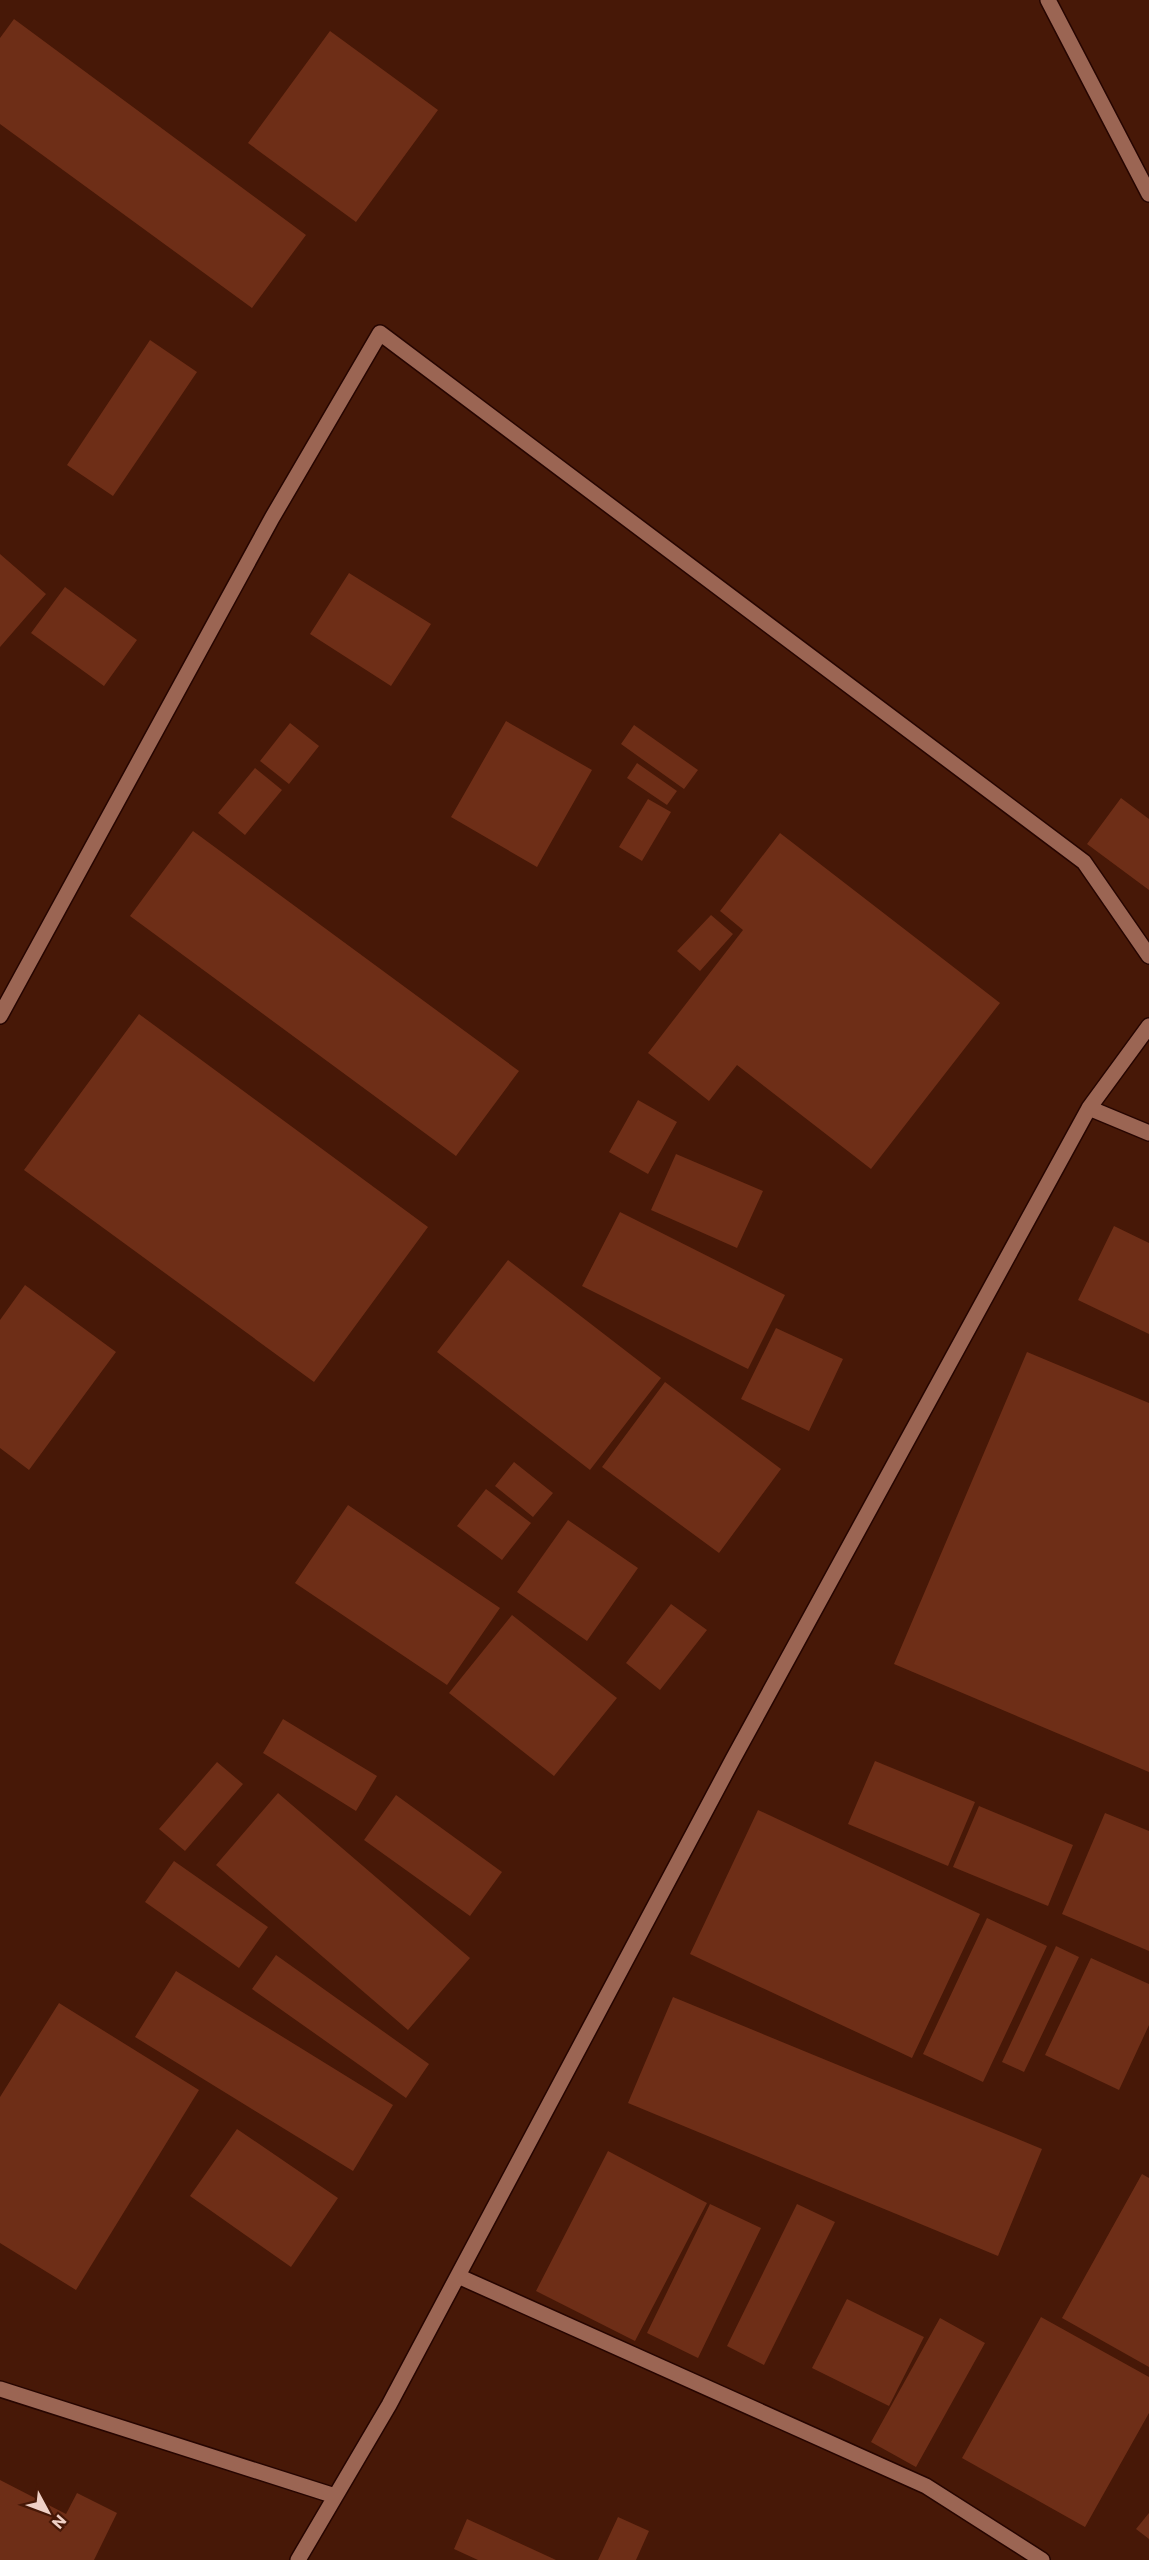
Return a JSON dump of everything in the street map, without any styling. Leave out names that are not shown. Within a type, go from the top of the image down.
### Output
[{"type":"street","points":[[1048,0],[1149,194]]},
{"type":"street","points":[[0,1016],[272,518],[380,333],[1084,862],[1149,956]]},
{"type":"street","points":[[298,2560],[389,2405],[733,1758],[1089,1108],[1149,1026]]},
{"type":"street","points":[[1089,1108],[1149,1133]]},
{"type":"street","points":[[458,2276],[926,2486],[1042,2560]]},
{"type":"street","points":[[0,2389],[335,2496]]},
{"type":"building","points":[[14,19],[306,235],[252,308],[0,124],[0,38]]},
{"type":"building","points":[[330,31],[438,110],[356,222],[248,143]]},
{"type":"building","points":[[150,340],[197,372],[113,496],[67,465]]},
{"type":"building","points":[[0,554],[46,594],[0,647]]},
{"type":"building","points":[[349,573],[431,624],[391,686],[310,634]]},
{"type":"building","points":[[65,587],[137,640],[104,686],[31,633]]},
{"type":"building","points":[[506,721],[592,770],[537,867],[451,817]]},
{"type":"building","points":[[290,723],[319,746],[289,784],[260,761]]},
{"type":"building","points":[[634,725],[698,770],[684,789],[621,744]]},
{"type":"building","points":[[637,763],[677,791],[667,805],[627,778]]},
{"type":"building","points":[[255,768],[282,790],[245,835],[218,813]]},
{"type":"building","points":[[1121,798],[1149,819],[1149,890],[1087,844]]},
{"type":"building","points":[[648,799],[671,812],[642,861],[619,847]]},
{"type":"building","points":[[193,831],[519,1071],[456,1156],[130,916]]},
{"type":"building","points":[[780,833],[1000,1003],[871,1169],[737,1065],[709,1101],[648,1053],[743,930],[720,911]]},
{"type":"building","points":[[711,915],[733,934],[700,971],[677,951]]},
{"type":"building","points":[[139,1014],[428,1227],[314,1382],[24,1170]]},
{"type":"building","points":[[638,1100],[677,1122],[648,1174],[609,1152]]},
{"type":"building","points":[[676,1154],[763,1191],[737,1248],[651,1210]]},
{"type":"building","points":[[620,1212],[785,1295],[748,1369],[582,1286]]},
{"type":"building","points":[[1114,1226],[1149,1243],[1149,1334],[1078,1300]]},
{"type":"building","points":[[508,1260],[661,1378],[590,1470],[437,1352]]},
{"type":"building","points":[[25,1285],[116,1352],[29,1470],[0,1448],[0,1320]]},
{"type":"building","points":[[776,1328],[843,1359],[809,1431],[741,1399]]},
{"type":"building","points":[[1027,1352],[1149,1403],[1149,1772],[894,1664]]},
{"type":"building","points":[[665,1382],[781,1469],[719,1553],[602,1467]]},
{"type":"building","points":[[514,1462],[553,1493],[533,1517],[495,1486]]},
{"type":"building","points":[[486,1489],[531,1523],[502,1560],[457,1526]]},
{"type":"building","points":[[348,1505],[500,1608],[447,1685],[295,1583]]},
{"type":"building","points":[[568,1520],[638,1568],[587,1641],[517,1592]]},
{"type":"building","points":[[671,1604],[707,1630],[660,1690],[626,1663]]},
{"type":"building","points":[[512,1615],[617,1698],[554,1776],[449,1693]]},
{"type":"building","points":[[283,1719],[377,1776],[356,1811],[263,1753]]},
{"type":"building","points":[[875,1761],[975,1802],[948,1866],[848,1824]]},
{"type":"building","points":[[217,1762],[243,1784],[185,1851],[159,1829]]},
{"type":"building","points":[[278,1793],[470,1958],[408,2030],[216,1865]]},
{"type":"building","points":[[396,1795],[502,1872],[470,1916],[364,1840]]},
{"type":"building","points":[[979,1806],[1073,1845],[1048,1906],[953,1867]]},
{"type":"building","points":[[758,1810],[980,1914],[912,2058],[690,1954]]},
{"type":"building","points":[[1105,1813],[1149,1831],[1149,1951],[1062,1914]]},
{"type":"building","points":[[174,1861],[268,1927],[239,1968],[145,1902]]},
{"type":"building","points":[[987,1918],[1047,1946],[983,2082],[923,2054]]},
{"type":"building","points":[[1056,1946],[1079,1957],[1024,2072],[1002,2062]]},
{"type":"building","points":[[276,1955],[429,2064],[406,2098],[252,1989]]},
{"type":"building","points":[[1091,1958],[1149,1984],[1149,2025],[1119,2090],[1045,2055]]},
{"type":"building","points":[[176,1971],[393,2105],[353,2171],[135,2037]]},
{"type":"building","points":[[673,1997],[1042,2149],[998,2256],[628,2103]]},
{"type":"building","points":[[59,2003],[199,2090],[76,2290],[0,2243],[0,2097]]},
{"type":"building","points":[[237,2129],[338,2198],[291,2267],[190,2196]]},
{"type":"building","points":[[608,2151],[707,2203],[635,2341],[536,2291]]},
{"type":"building","points":[[1142,2174],[1149,2178],[1149,2367],[1062,2318]]},
{"type":"building","points":[[710,2204],[761,2228],[698,2358],[647,2333]]},
{"type":"building","points":[[797,2204],[835,2222],[764,2365],[727,2346]]},
{"type":"building","points":[[847,2299],[924,2337],[889,2406],[812,2368]]},
{"type":"building","points":[[1041,2317],[1149,2377],[1149,2413],[1085,2527],[962,2458]]},
{"type":"building","points":[[940,2318],[985,2343],[916,2467],[871,2442]]},
{"type":"building","points":[[0,2480],[66,2514],[77,2493],[117,2513],[94,2560],[0,2560]]},
{"type":"building","points":[[1149,2513],[1149,2539],[1136,2529]]},
{"type":"building","points":[[618,2517],[649,2531],[636,2560],[598,2560]]},
{"type":"building","points":[[467,2519],[556,2560],[478,2560],[454,2549]]}]
